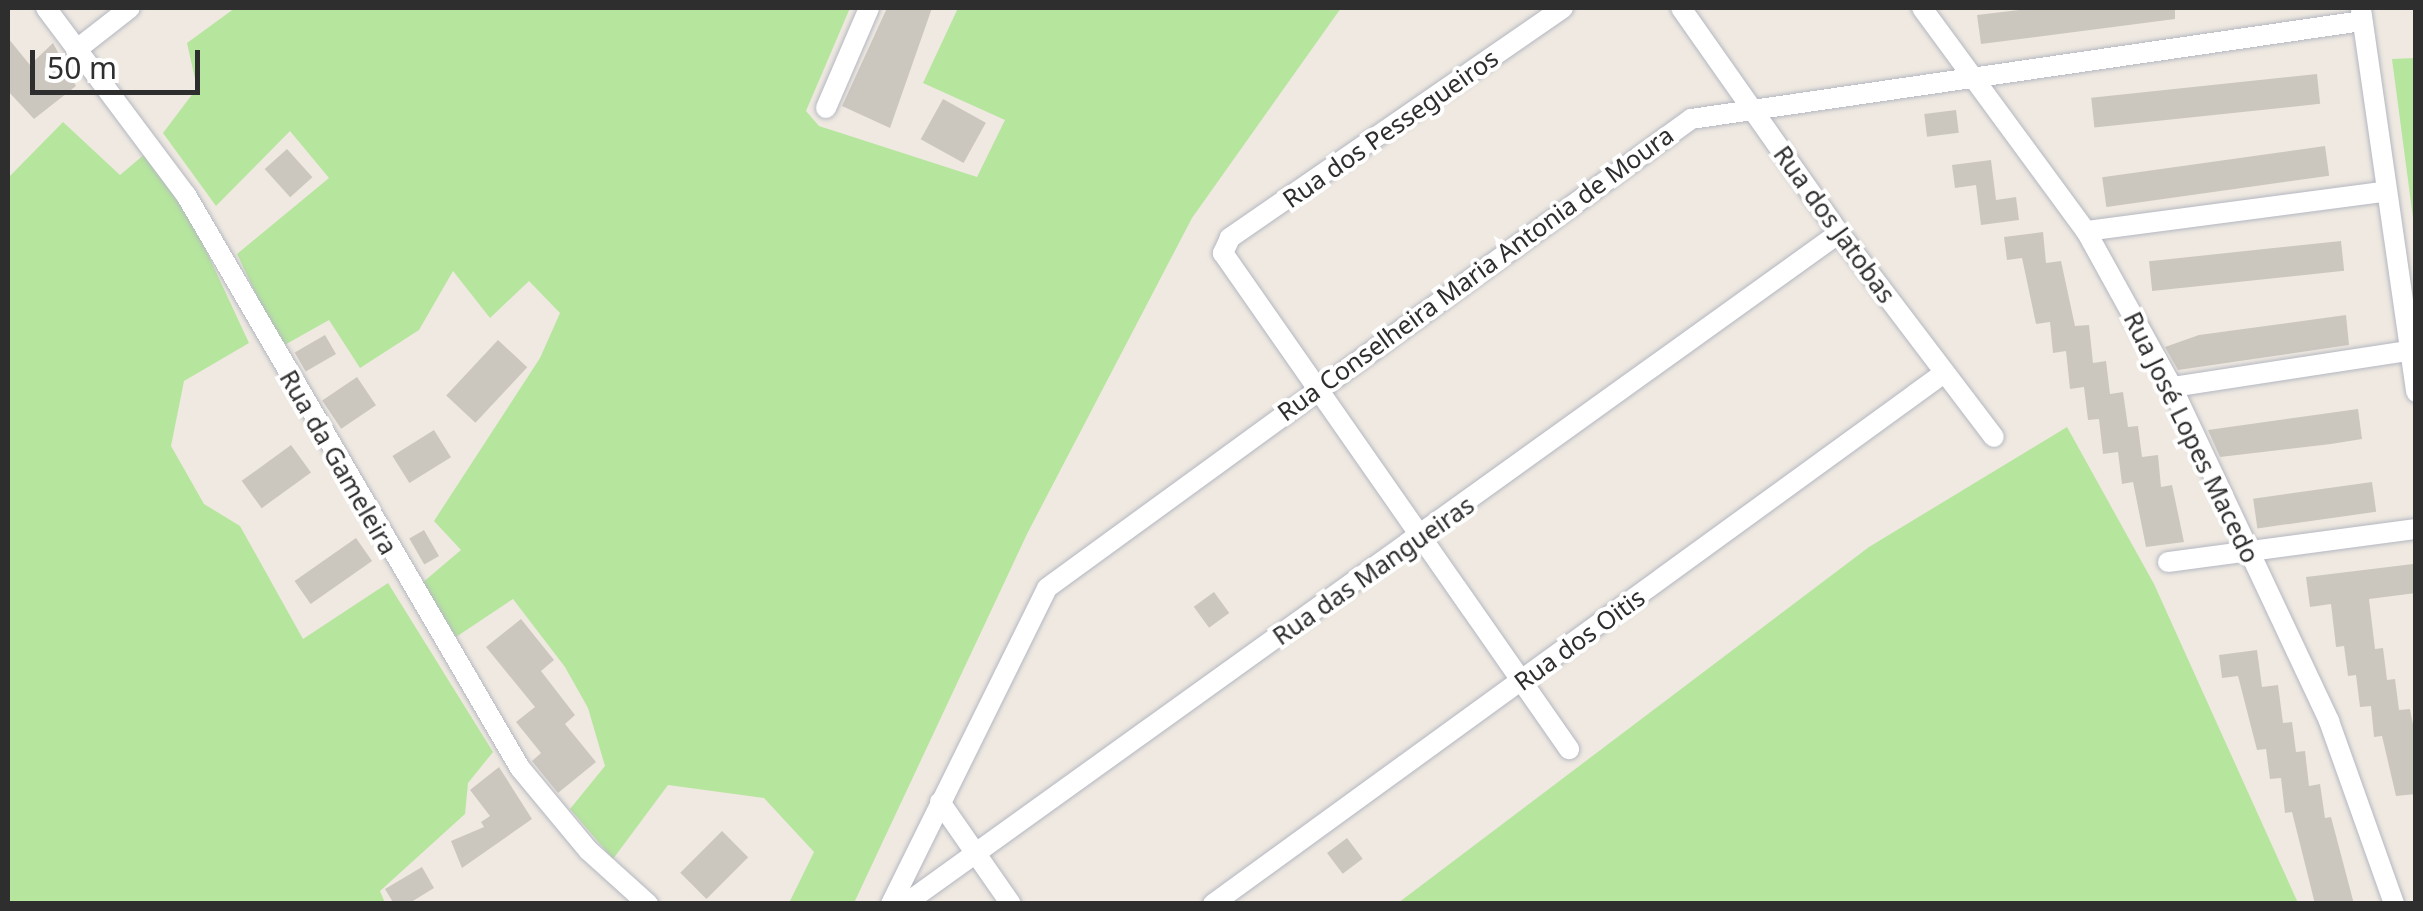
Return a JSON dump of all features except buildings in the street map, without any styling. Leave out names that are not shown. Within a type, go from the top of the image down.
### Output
[{"type":"street","name":"Rua da Gameleira","points":[[46,8],[186,194],[520,768],[588,850],[648,904]]},
{"type":"street","points":[[76,50],[130,8]]},
{"type":"street","points":[[826,108],[869,8]]},
{"type":"street","name":"Rua dos Pessegueiros","points":[[1313,388],[1224,253],[1230,238],[1564,8]]},
{"type":"street","name":"Rua dos Jatobas","points":[[1681,8],[1839,233],[1994,436]]},
{"type":"street","name":"Rua José Lopes Macedo","points":[[1922,8],[2086,231],[2172,387],[2329,721],[2394,904]]},
{"type":"street","points":[[2361,14],[2416,392]]},
{"type":"street","name":"Rua Conselheira Maria Antonia de Moura","points":[[891,904],[1047,588],[1313,388],[1690,119],[2361,14]]},
{"type":"street","points":[[2086,231],[2384,192]]},
{"type":"street","name":"Rua das Mangueiras","points":[[905,904],[1839,233]]},
{"type":"street","points":[[2172,387],[2408,351]]},
{"type":"street","name":"Rua dos Oitis","points":[[1213,904],[1944,373]]},
{"type":"street","points":[[1313,388],[1569,749]]},
{"type":"street","points":[[2168,562],[2416,530]]},
{"type":"street","points":[[940,802],[1011,904]]},
{"type":"green space","points":[[235,8],[850,8],[806,111],[819,126],[977,177],[1005,120],[923,83],[958,8],[1341,8],[1192,218],[1027,534],[854,903],[789,903],[814,852],[764,798],[668,785],[613,859],[570,809],[605,766],[588,708],[565,667],[513,599],[456,637],[422,583],[461,550],[434,521],[540,358],[560,313],[529,281],[490,318],[453,271],[419,330],[360,368],[329,320],[281,347],[237,254],[329,178],[290,131],[216,206],[163,133],[197,88],[187,43]]},
{"type":"green space","points":[[2416,58],[2415,233],[2392,59]]},
{"type":"green space","points":[[63,122],[120,175],[146,153],[197,231],[249,343],[184,381],[171,446],[204,504],[240,526],[303,639],[388,583],[493,752],[468,783],[465,814],[380,891],[385,903],[8,904],[8,178]]},
{"type":"green space","points":[[2067,427],[2154,584],[2298,903],[1398,903],[1869,547]]}]
